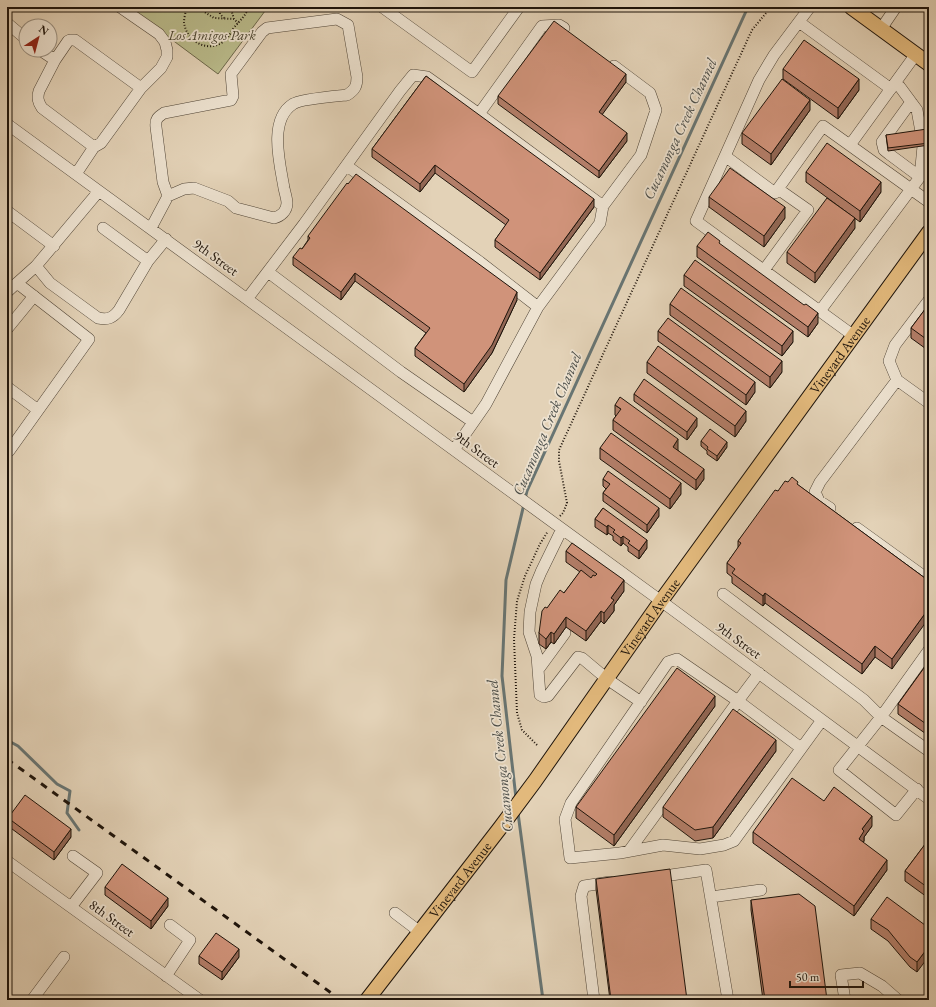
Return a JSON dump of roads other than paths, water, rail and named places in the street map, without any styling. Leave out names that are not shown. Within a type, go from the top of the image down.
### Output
[{"type":"main road","points":[[851,7],[929,64]]},
{"type":"main road","name":"Vineyard Avenue","points":[[367,1000],[535,781],[661,601],[929,232]]},
{"type":"street","points":[[76,174],[94,147],[101,143],[141,88],[161,68],[167,57],[165,42],[159,34],[120,7]]},
{"type":"street","points":[[382,7],[472,72],[519,7]]},
{"type":"street","points":[[810,7],[774,55],[759,80],[696,221],[854,336]]},
{"type":"street","points":[[881,29],[896,7]]},
{"type":"street","points":[[151,228],[168,196],[184,189],[194,188],[228,201],[236,208],[274,218],[280,217],[287,204],[280,161],[278,131],[280,120],[285,110],[294,103],[353,92],[357,84],[357,77],[348,24],[337,19],[267,28],[262,32],[231,74],[231,100],[164,113],[158,116],[155,121],[163,182],[168,196]]},
{"type":"street","points":[[799,22],[893,86],[900,87],[916,110],[922,132],[923,146],[920,177],[820,311]]},
{"type":"street","points":[[7,23],[18,32]]},
{"type":"street","points":[[479,114],[542,26],[559,25],[571,34]]},
{"type":"street","points":[[94,147],[42,108],[39,103],[39,92],[55,60],[68,41],[74,40],[141,88]]},
{"type":"street","points":[[850,145],[916,54]]},
{"type":"street","points":[[454,450],[486,404],[538,307],[600,223],[604,206],[641,155],[656,110],[650,93],[607,61]]},
{"type":"street","points":[[247,299],[413,75],[427,77],[604,206]]},
{"type":"street","points":[[911,102],[882,142],[884,150],[920,177]]},
{"type":"street","name":"9th Street","points":[[7,124],[661,601],[929,799]]},
{"type":"street","points":[[725,156],[775,193],[824,126],[929,202]]},
{"type":"street","points":[[347,166],[480,262],[538,307]]},
{"type":"street","points":[[764,270],[808,210],[778,189]]},
{"type":"street","points":[[7,292],[36,266],[100,191]]},
{"type":"street","points":[[7,211],[54,246]]},
{"type":"street","points":[[103,228],[148,261]]},
{"type":"street","points":[[36,266],[50,283],[98,318],[110,318],[115,316],[148,261],[166,239]]},
{"type":"street","points":[[268,272],[401,372],[473,422]]},
{"type":"street","points":[[7,452],[89,339],[17,283]]},
{"type":"street","points":[[7,328],[34,296]]},
{"type":"street","points":[[929,300],[895,345],[889,361],[897,380],[929,403]]},
{"type":"street","points":[[897,380],[820,482],[815,492],[819,501],[929,580]]},
{"type":"street","points":[[7,387],[38,410]]},
{"type":"street","points":[[562,529],[538,578],[530,612],[529,632],[537,656],[540,695],[544,697],[548,696],[578,657],[582,658],[607,679],[641,702]]},
{"type":"street","points":[[723,594],[864,700],[881,717],[929,751]]},
{"type":"street","points":[[538,670],[565,633]]},
{"type":"street","points":[[916,790],[896,815],[839,770],[881,717],[929,650]]},
{"type":"street","points":[[801,748],[738,701],[677,659],[668,662],[571,803],[565,819],[570,858],[629,851],[663,845],[700,849],[724,845],[734,841],[822,720]]},
{"type":"street","points":[[629,851],[759,673]]},
{"type":"street","points":[[71,907],[97,873],[73,856]]},
{"type":"street","name":"8th Street","points":[[7,861],[200,1000]]},
{"type":"street","points":[[645,878],[706,870],[728,1000]]},
{"type":"street","points":[[594,1000],[581,896],[584,886],[622,881]]},
{"type":"street","points":[[711,897],[762,890]]},
{"type":"street","points":[[395,913],[420,932]]},
{"type":"street","points":[[166,976],[190,940],[170,925]]},
{"type":"street","points":[[32,1000],[64,957]]},
{"type":"street","points":[[845,1000],[841,975],[860,973],[882,986],[898,1000]]},
{"type":"waterway","name":"Cucamonga Creek Channel","points":[[525,499],[527,491],[748,7]]},
{"type":"waterway","name":"Cucamonga Creek Channel","points":[[516,798],[502,676],[506,580],[524,504]]},
{"type":"waterway","points":[[7,740],[18,746],[57,784],[70,791],[67,813],[79,830]]},
{"type":"waterway","name":"Cucamonga Creek Channel","points":[[518,813],[543,1000]]},
{"type":"railway","points":[[7,759],[341,1000]]},
{"type":"park label","name":"Los Amigos Park","points":[[212,35]]}]
